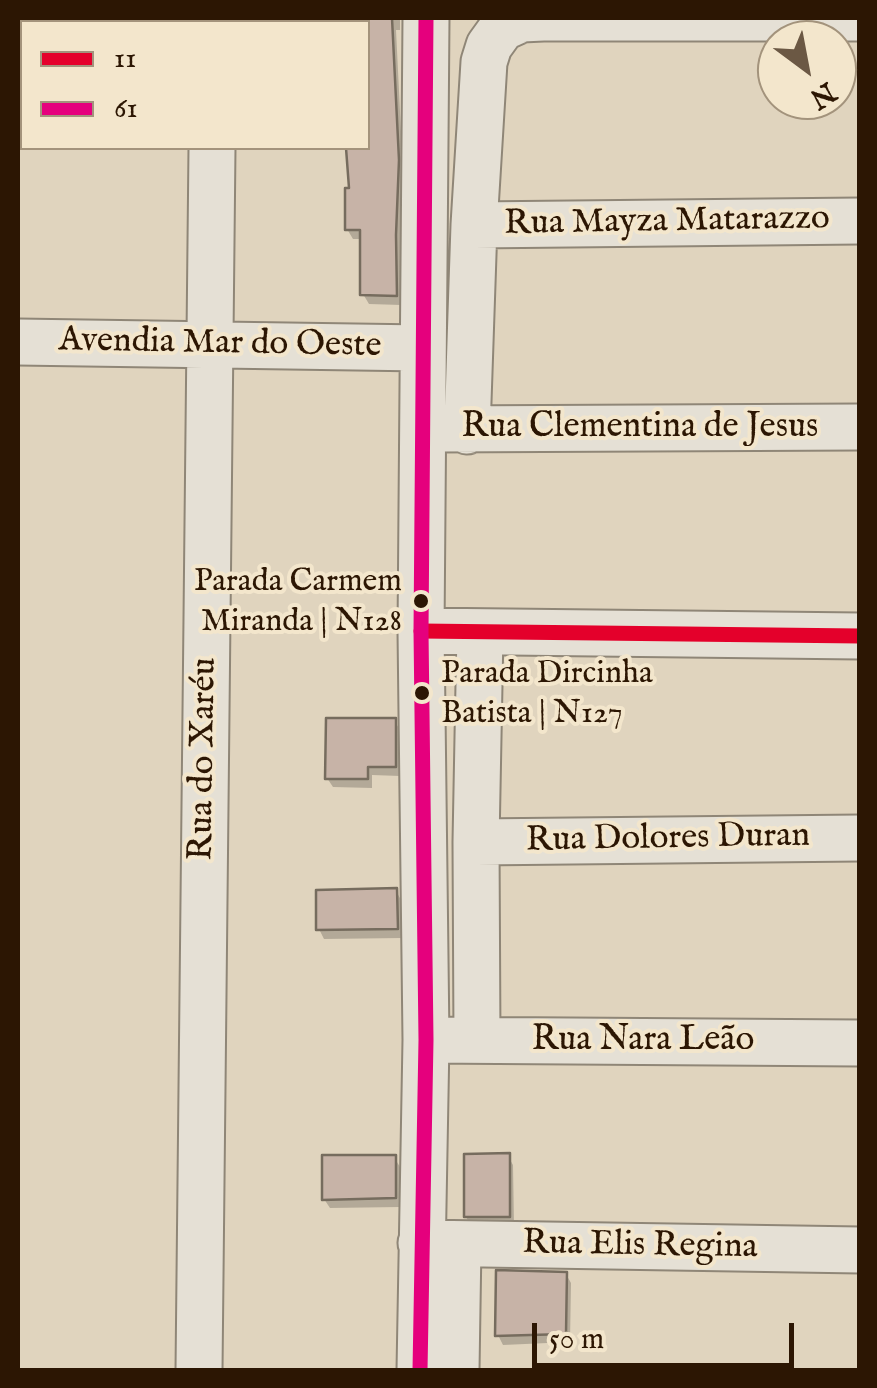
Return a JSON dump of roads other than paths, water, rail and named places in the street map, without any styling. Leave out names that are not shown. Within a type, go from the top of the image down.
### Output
[{"type":"street","points":[[426,18],[421,631],[426,1040],[439,1244],[456,1370]]},
{"type":"street","points":[[467,431],[484,62],[489,46],[502,28],[536,18],[860,18]]},
{"type":"street","name":"Rua do Xaréu","points":[[200,1370],[212,150]]},
{"type":"street","name":"Rua Mayza Matarazzo","points":[[474,224],[860,221]]},
{"type":"street","name":"Avendia Mar do Oeste","points":[[18,342],[423,348]]},
{"type":"street","name":"Rua Clementina de Jesus","points":[[422,428],[860,428]]},
{"type":"street","points":[[421,631],[860,636]]},
{"type":"street","points":[[477,1040],[480,632]]},
{"type":"street","name":"Rua Dolores Duran","points":[[476,842],[860,838]]},
{"type":"street","name":"Rua Nara Leão","points":[[426,1040],[860,1043]]},
{"type":"street","points":[[420,1370],[439,1244]]},
{"type":"street","name":"Rua Elis Regina","points":[[439,1244],[860,1250]]},
{"type":"place","name":"Parada Carmem Miranda | N128","points":[[421,601]]},
{"type":"place","name":"Parada Dircinha Batista | N127","points":[[422,693]]}]
